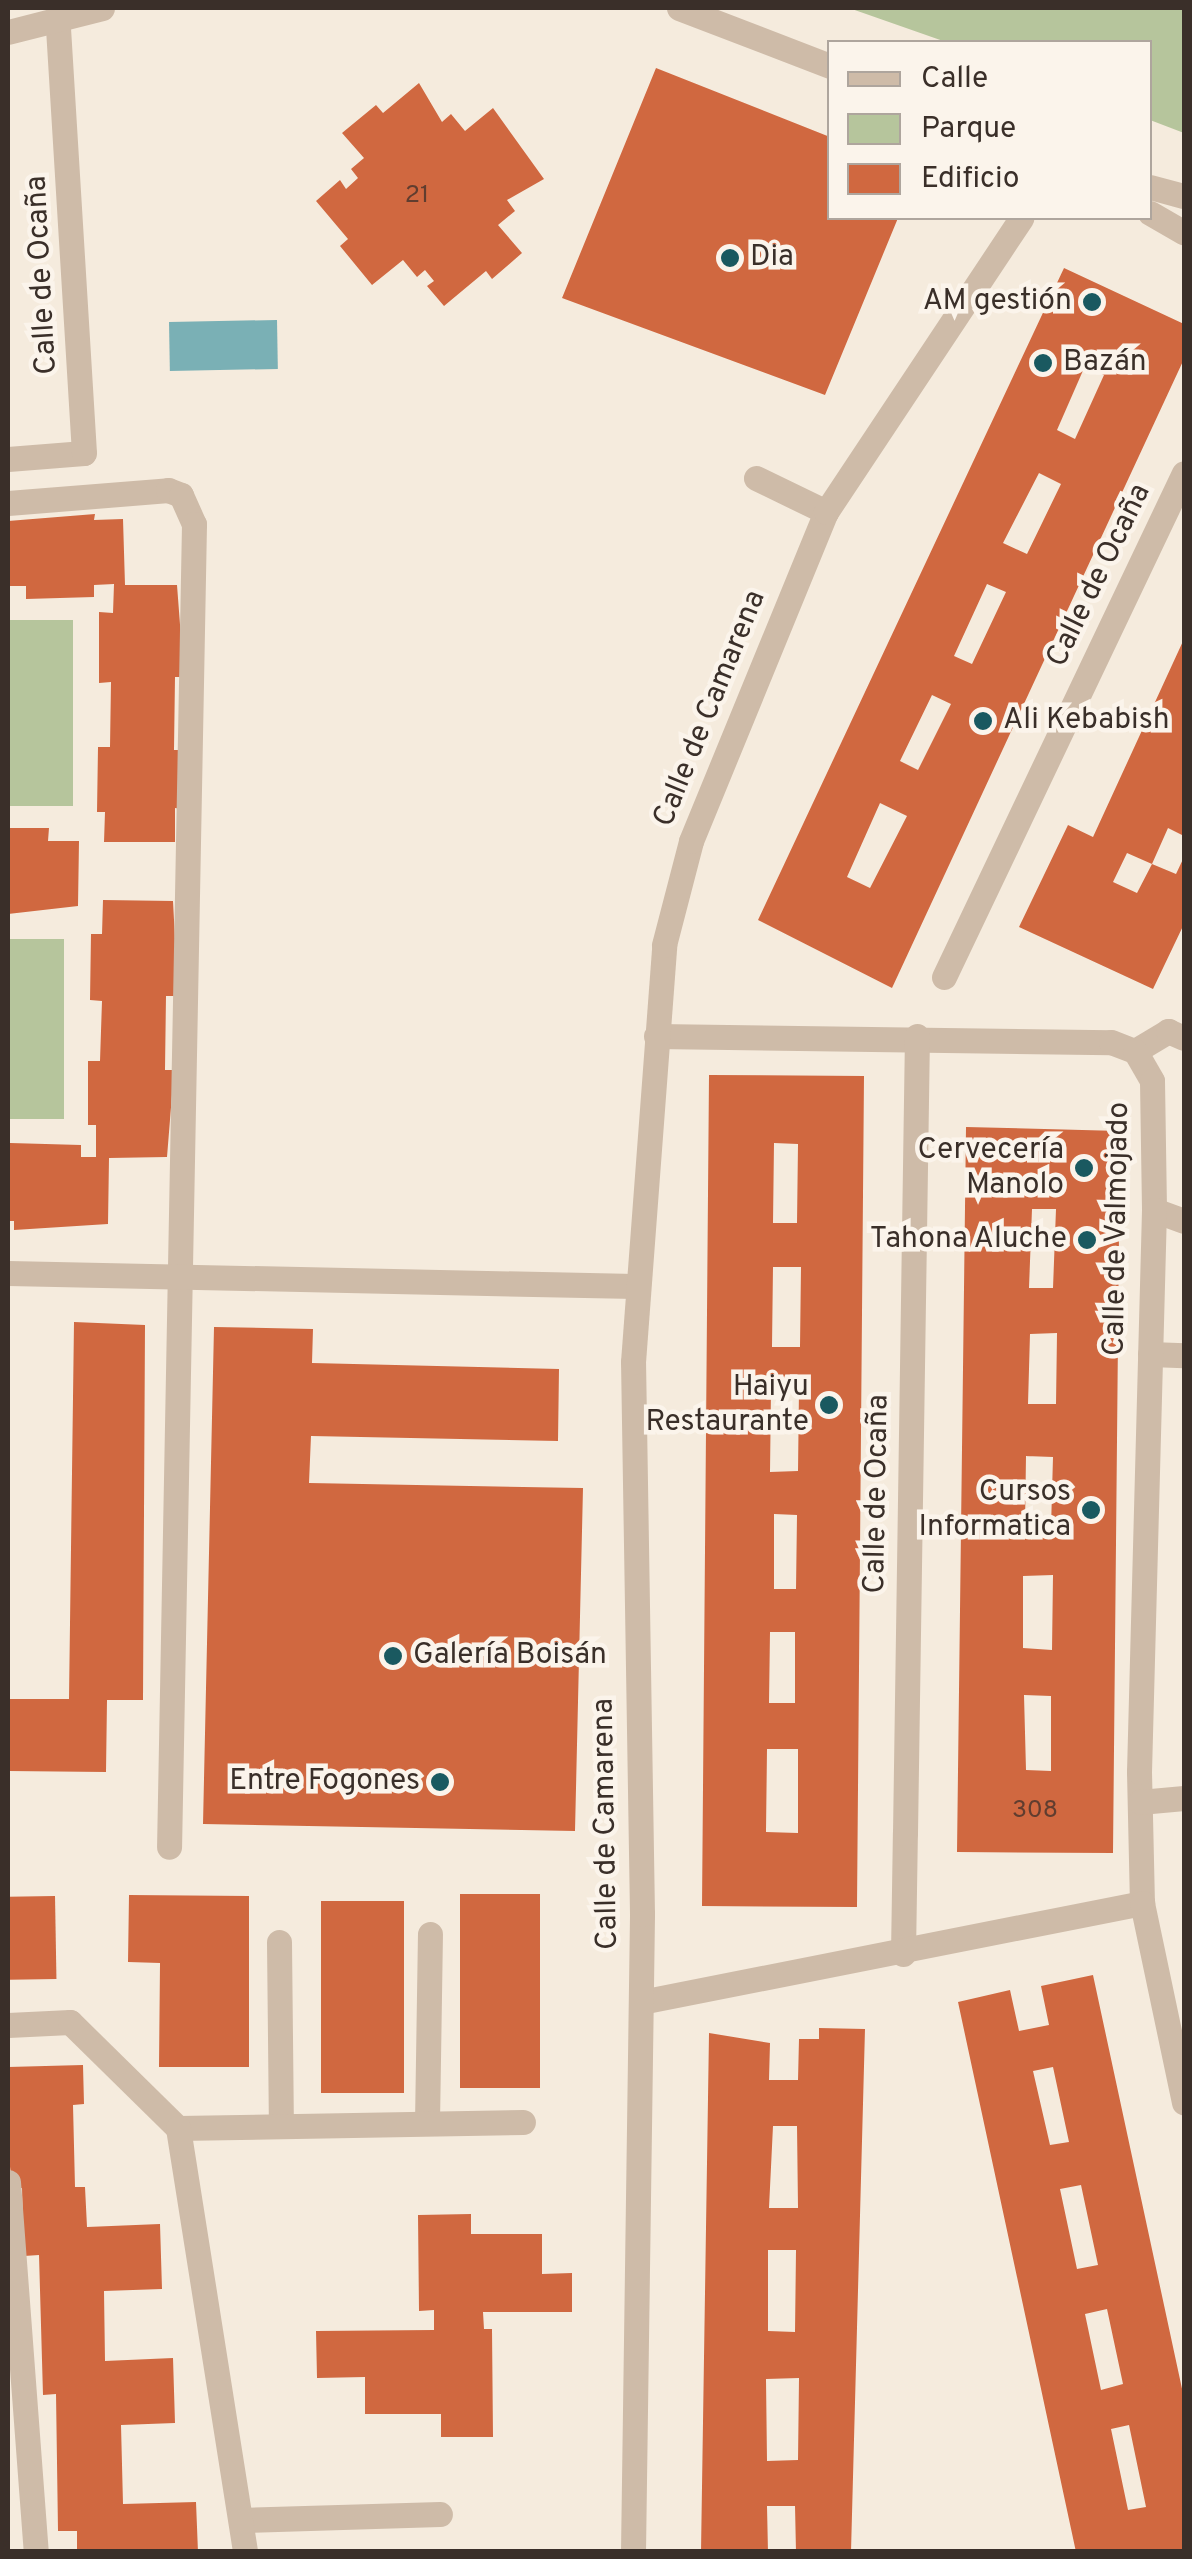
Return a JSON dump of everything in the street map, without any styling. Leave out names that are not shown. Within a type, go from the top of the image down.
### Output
[{"type":"street","points":[[8,32],[102,8]]},
{"type":"street","points":[[679,8],[827,65]]},
{"type":"street","name":"Calle de Ocaña","points":[[8,459],[84,453],[57,17]]},
{"type":"street","points":[[1152,188],[1184,196]]},
{"type":"street","points":[[1152,214],[1184,233]]},
{"type":"street","name":"Calle de Camarena","points":[[633,2552],[641,2002],[635,1286],[664,945],[691,841],[826,512],[1019,220]]},
{"type":"street","name":"Calle de Ocaña","points":[[944,977],[1184,473]]},
{"type":"street","points":[[756,478],[826,512]]},
{"type":"street","points":[[8,503],[168,490],[191,508],[169,1847]]},
{"type":"street","points":[[656,1036],[917,1036],[1111,1042],[1135,1051],[1168,1031],[1184,1038]]},
{"type":"street","name":"Calle de Ocaña","points":[[903,1954],[917,1036]]},
{"type":"street","name":"Calle de Valmojado","points":[[1135,1051],[1152,1081],[1154,1210],[1140,1802]]},
{"type":"street","points":[[1154,1210],[1184,1220]]},
{"type":"street","points":[[8,1273],[635,1286]]},
{"type":"street","points":[[1150,1354],[1184,1355]]},
{"type":"street","points":[[1184,1798],[1140,1802],[1142,1904],[1184,2103]]},
{"type":"street","points":[[641,2002],[903,1954],[1142,1904]]},
{"type":"street","points":[[427,2123],[430,1934]]},
{"type":"street","points":[[279,1942],[280,2126]]},
{"type":"street","points":[[8,2024],[70,2022],[178,2128],[245,2552]]},
{"type":"street","points":[[178,2128],[523,2122]]},
{"type":"street","points":[[8,2182],[36,2552]]},
{"type":"street","points":[[241,2520],[440,2514]]},
{"type":"green space","points":[[849,8],[1184,8],[1184,133],[1152,121],[1152,40],[940,40]]},
{"type":"green space","points":[[8,620],[73,620],[73,806],[8,806]]},
{"type":"green space","points":[[8,939],[64,939],[64,1119],[8,1119]]},
{"type":"water","points":[[277,320],[278,369],[170,371],[169,322]]},
{"type":"building","name":"Dia","points":[[656,68],[827,136],[827,220],[897,220],[825,395],[562,298]]},
{"type":"building","points":[[419,83],[442,122],[451,114],[465,131],[493,108],[544,179],[507,200],[515,211],[498,225],[522,253],[492,279],[486,271],[444,306],[427,286],[434,281],[425,270],[417,277],[403,260],[372,285],[340,246],[348,239],[316,201],[340,180],[346,189],[358,178],[351,169],[364,158],[342,133],[376,105],[383,113]]},
{"type":"building","points":[[1064,268],[1184,324],[1184,359],[892,988],[758,920]],"holes":[[[1085,366],[1104,375],[1075,439],[1057,430]],[[1039,473],[1061,484],[1027,554],[1003,543]],[[987,584],[1006,592],[972,664],[954,656]],[[932,695],[951,704],[918,770],[900,761]],[[880,803],[907,816],[870,888],[847,877]]]},
{"type":"building","points":[[95,514],[94,520],[123,519],[125,585],[177,585],[184,677],[175,677],[174,750],[183,750],[182,809],[175,808],[175,842],[104,842],[105,812],[97,812],[98,747],[110,747],[111,682],[99,683],[99,612],[113,613],[114,584],[94,585],[94,597],[26,599],[26,586],[8,586],[8,521]]},
{"type":"building","points":[[1184,639],[1184,836],[1168,828],[1152,864],[1176,874],[1184,857],[1184,924],[1153,989],[1019,927],[1068,825],[1093,837]],"holes":[[[1127,853],[1152,864],[1137,893],[1113,882]]]},
{"type":"building","points":[[8,828],[49,828],[48,841],[79,841],[78,906],[8,914]]},
{"type":"building","points":[[103,900],[173,901],[178,996],[166,996],[165,1070],[174,1070],[167,1157],[109,1158],[108,1224],[14,1230],[14,1221],[8,1221],[10,1143],[81,1145],[81,1157],[96,1157],[96,1125],[88,1125],[88,1061],[100,1061],[102,1001],[90,1000],[91,934],[102,934]]},
{"type":"building","points":[[709,1075],[864,1076],[857,1907],[702,1906]],"holes":[[[774,1143],[798,1144],[797,1223],[773,1223]],[[773,1267],[801,1267],[800,1347],[772,1347]],[[771,1389],[799,1389],[798,1471],[770,1472]],[[774,1514],[797,1515],[796,1589],[774,1589]],[[770,1632],[795,1632],[795,1703],[769,1703]],[[767,1749],[798,1749],[798,1833],[766,1832]]]},
{"type":"building","points":[[966,1127],[1120,1131],[1113,1853],[957,1852]],"holes":[[[1032,1209],[1056,1209],[1053,1288],[1029,1288]],[[1057,1333],[1056,1404],[1028,1404],[1030,1334]],[[1026,1456],[1053,1457],[1051,1528],[1025,1527]],[[1053,1575],[1052,1650],[1023,1648],[1023,1576]],[[1024,1695],[1051,1696],[1051,1771],[1026,1770]]]},
{"type":"building","points":[[74,1322],[145,1325],[143,1700],[107,1700],[106,1772],[8,1771],[8,1699],[69,1699]]},
{"type":"building","name":"Galería Boisán","points":[[214,1327],[313,1329],[312,1363],[559,1369],[558,1441],[311,1436],[309,1483],[583,1488],[575,1831],[203,1824]]},
{"type":"building","points":[[460,1894],[540,1894],[540,2088],[460,2088]]},
{"type":"building","points":[[129,1895],[249,1896],[249,2067],[159,2067],[160,1963],[128,1962]]},
{"type":"building","points":[[55,1896],[56,1979],[9,1980],[8,1897]]},
{"type":"building","points":[[321,1901],[404,1901],[404,2093],[321,2093]]},
{"type":"building","points":[[1093,1975],[1184,2398],[1184,2552],[1076,2552],[958,2002],[1010,1990],[1019,2031],[1049,2025],[1041,1986]],"holes":[[[1053,2067],[1069,2142],[1050,2145],[1033,2071]],[[1081,2185],[1098,2265],[1077,2269],[1060,2189]],[[1107,2309],[1123,2384],[1101,2390],[1085,2314]],[[1129,2425],[1146,2507],[1128,2510],[1111,2429]]]},
{"type":"building","points":[[819,2028],[865,2029],[851,2552],[796,2552],[795,2506],[767,2506],[768,2552],[701,2552],[709,2033],[770,2043],[769,2080],[798,2080],[799,2039],[819,2039]],"holes":[[[773,2126],[797,2126],[798,2208],[769,2208]],[[768,2250],[796,2250],[795,2332],[768,2331]],[[799,2378],[798,2460],[767,2461],[766,2379]]]},
{"type":"building","points":[[83,2065],[84,2104],[73,2105],[75,2187],[85,2187],[87,2227],[160,2224],[162,2289],[104,2291],[105,2361],[173,2358],[175,2423],[121,2425],[123,2504],[196,2502],[198,2552],[77,2552],[77,2531],[58,2531],[56,2394],[43,2395],[39,2255],[24,2256],[22,2188],[13,2189],[8,2152],[8,2067]]},
{"type":"building","points":[[471,2214],[471,2234],[542,2234],[542,2274],[572,2273],[572,2312],[483,2312],[484,2329],[492,2329],[493,2437],[441,2437],[441,2414],[365,2414],[365,2377],[317,2378],[316,2331],[434,2330],[434,2310],[419,2311],[418,2215]]},
{"type":"place","name":"Dia","points":[[730,258]]},
{"type":"place","name":"AM gestión","points":[[1092,302]]},
{"type":"place","name":"Bazán","points":[[1043,363]]},
{"type":"place","name":"Ali Kebabish","points":[[983,721]]},
{"type":"place","name":"Cervecería Manolo","points":[[1084,1168]]},
{"type":"place","name":"Tahona Aluche","points":[[1087,1240]]},
{"type":"place","name":"Haiyu Restaurante","points":[[829,1405]]},
{"type":"place","name":"Cursos Informatica","points":[[1091,1510]]},
{"type":"place","name":"Galería Boisán","points":[[393,1656]]},
{"type":"place","name":"Entre Fogones","points":[[440,1782]]}]
